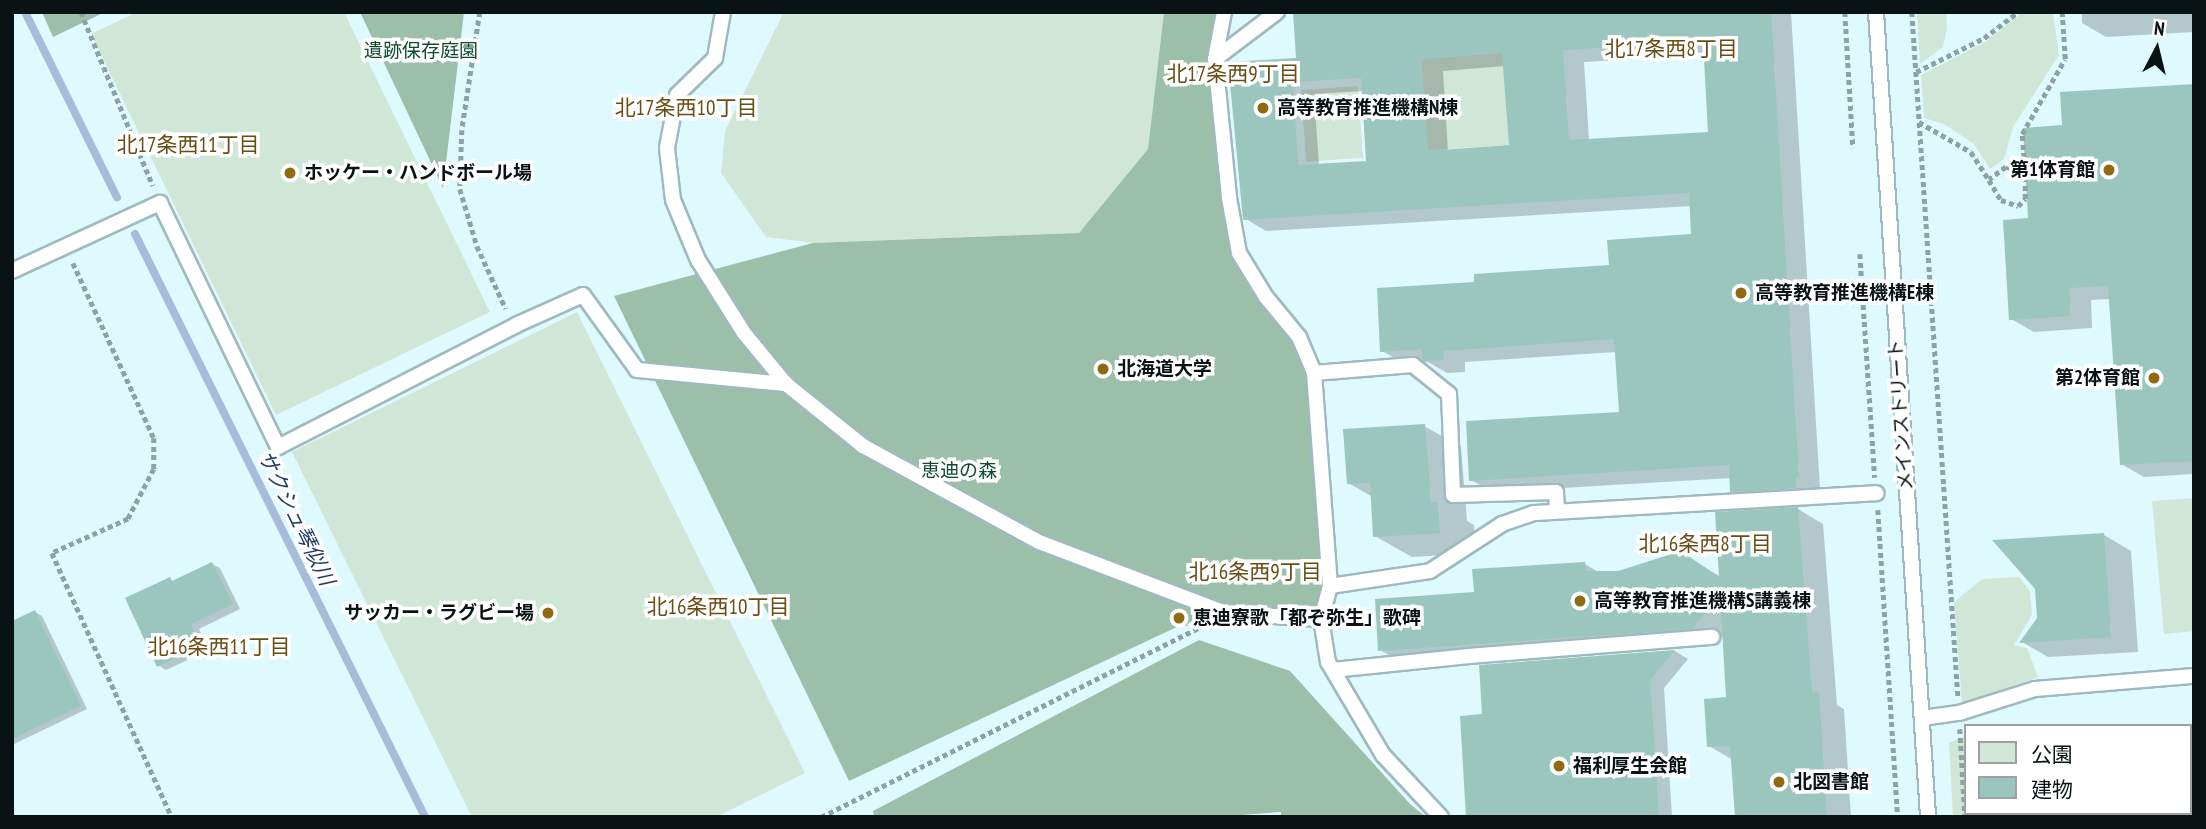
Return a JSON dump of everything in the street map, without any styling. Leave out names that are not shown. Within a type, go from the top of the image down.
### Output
[{"type":"lane","points":[[723,12],[715,58],[677,95],[667,148],[673,200],[698,260],[744,333],[786,384],[863,446],[1040,542],[1226,613],[1321,619]]},
{"type":"lane","points":[[1224,12],[1215,59],[1229,198],[1239,253],[1266,297],[1299,337],[1314,373],[1330,586],[1321,619],[1328,662],[1383,755],[1441,817]]},
{"type":"lane","points":[[1215,59],[1277,12]]},
{"type":"lane","name":"メインストリート","points":[[1876,12],[1928,817]]},
{"type":"lane","points":[[12,271],[160,203],[278,447],[516,325],[583,295],[636,370],[786,384]]},
{"type":"lane","points":[[1314,373],[1413,365],[1449,394],[1454,495],[1556,492],[1558,510]]},
{"type":"lane","points":[[1330,586],[1430,571],[1502,524],[1535,513],[1876,493]]},
{"type":"lane","points":[[1333,670],[1469,656],[1712,637]]},
{"type":"lane","points":[[1922,718],[1959,713],[2035,689],[2194,676]]},
{"type":"path","points":[[81,12],[160,203]]},
{"type":"path","points":[[480,12],[462,130],[460,189],[477,246],[497,295],[516,325]]},
{"type":"path","points":[[1845,12],[1853,148]]},
{"type":"path","points":[[1912,12],[1965,817]]},
{"type":"path","points":[[1916,72],[1984,37],[2018,12]]},
{"type":"path","points":[[1919,122],[1971,152],[2001,200],[2018,206],[2025,199],[2022,134],[2065,59],[2062,12]]},
{"type":"path","points":[[1989,180],[2006,167],[2025,175]]},
{"type":"path","points":[[66,246],[154,438],[154,469],[128,519],[52,553],[172,817]]},
{"type":"path","points":[[821,817],[1226,613]]},
{"type":"path","points":[[1893,736],[1898,817]]},
{"type":"green space","points":[[42,12],[105,12],[53,37]]},
{"type":"green space","name":"ホッケー・ハンドボール場","points":[[137,12],[344,12],[490,312],[276,415],[91,34]]},
{"type":"green space","name":"遺跡保存庭園","points":[[360,12],[464,12],[443,188]]},
{"type":"green space","points":[[784,12],[1164,12],[1148,149],[1079,233],[813,243],[766,237],[721,173],[725,131]]},
{"type":"green space","name":"恵迪の森","points":[[1164,12],[1224,12],[1218,32],[1239,253],[1314,373],[1330,586],[1321,619],[1179,626],[849,781],[614,296],[813,243],[1079,233],[1148,149]]},
{"type":"green space","points":[[1917,12],[1946,12],[1947,29],[1943,47],[1920,64]]},
{"type":"green space","points":[[2023,12],[2053,12],[2059,55],[2013,127],[2004,159],[1990,169],[1974,144],[1944,124],[1924,118],[1921,75],[1985,42]]},
{"type":"green space","points":[[1503,53],[1509,145],[1428,150],[1421,59]]},
{"type":"green space","points":[[1358,86],[1363,158],[1306,162],[1301,90]]},
{"type":"green space","name":"サッカー・ラグビー場","points":[[577,312],[805,773],[716,817],[472,817],[292,452]]},
{"type":"green space","points":[[2194,498],[2194,631],[2164,634],[2152,501]]},
{"type":"green space","points":[[2019,577],[2030,591],[2032,615],[2014,645],[2027,648],[2038,677],[1962,704],[1954,602],[1982,579]]},
{"type":"green space","points":[[1199,640],[1290,671],[1410,804],[1426,817],[1281,817],[1281,812],[1213,817],[874,817],[873,811]]},
{"type":"green space","points":[[1965,736],[1965,815],[1985,817],[1953,817],[1949,743]]},
{"type":"building","points":[[1293,12],[1771,12],[1799,477],[1796,477],[1796,488],[1730,492],[1729,465],[1469,481],[1466,421],[1619,412],[1614,339],[1443,351],[1444,360],[1423,361],[1422,349],[1380,352],[1377,288],[1474,282],[1474,274],[1609,265],[1607,240],[1691,234],[1689,193],[1243,220],[1228,62],[1296,58]],"holes":[[[1703,42],[1708,132],[1569,140],[1563,50]],[[1502,53],[1509,145],[1428,151],[1421,59]],[[1361,78],[1366,161],[1298,165],[1293,82]]]},
{"type":"building","points":[[2194,84],[2194,461],[2120,465],[2108,286],[2069,288],[2071,316],[2009,320],[2003,220],[2028,218],[2023,128],[2062,125],[2060,92]]},
{"type":"building","points":[[1425,424],[1431,502],[1438,502],[1440,533],[1373,537],[1370,483],[1347,484],[1343,429]]},
{"type":"building","points":[[1798,507],[1812,693],[1819,692],[1827,817],[1735,817],[1730,746],[1707,747],[1704,699],[1726,697],[1720,595],[1692,629],[1378,651],[1375,599],[1474,592],[1472,569],[1585,562],[1586,571],[1618,571],[1681,551],[1719,577],[1715,512]]},
{"type":"building","points":[[2104,533],[2111,637],[2019,643],[2037,618],[2035,589],[1992,540]]},
{"type":"building","points":[[212,562],[233,604],[191,624],[201,646],[157,667],[125,598],[170,577],[172,581]]},
{"type":"building","points":[[35,610],[81,706],[12,739],[12,621]]},
{"type":"building","name":"福利厚生会館","points":[[1675,650],[1650,680],[1659,817],[1466,817],[1460,716],[1482,714],[1479,665]]},
{"type":"waterway","name":"サクシュ琴似川","points":[[25,12],[117,197]]},
{"type":"waterway","name":"サクシュ琴似川","points":[[135,234],[425,817]]},
{"type":"place","name":"高等教育推進機構N棟","points":[[1263,108]]},
{"type":"place","name":"第1体育館","points":[[2109,170]]},
{"type":"place","name":"ホッケー・ハンドボール場","points":[[290,173]]},
{"type":"place","name":"高等教育推進機構E棟","points":[[1741,293]]},
{"type":"place","name":"北海道大学","points":[[1103,369]]},
{"type":"place","name":"第2体育館","points":[[2154,378]]},
{"type":"place","name":"高等教育推進機構S講義棟","points":[[1580,601]]},
{"type":"place","name":"サッカー・ラグビー場","points":[[548,613]]},
{"type":"place","name":"恵迪寮歌「都ぞ弥生」歌碑","points":[[1179,618]]},
{"type":"place","name":"福利厚生会館","points":[[1559,766]]},
{"type":"place","name":"北図書館","points":[[1779,782]]},
{"type":"district","name":"北17条西8丁目","points":[[1671,49]]},
{"type":"district","name":"北17条西9丁目","points":[[1233,74]]},
{"type":"district","name":"北17条西10丁目","points":[[686,108]]},
{"type":"district","name":"北17条西11丁目","points":[[188,145]]},
{"type":"district","name":"北16条西8丁目","points":[[1705,544]]},
{"type":"district","name":"北16条西9丁目","points":[[1255,572]]},
{"type":"district","name":"北16条西10丁目","points":[[718,607]]},
{"type":"district","name":"北16条西11丁目","points":[[219,647]]}]
